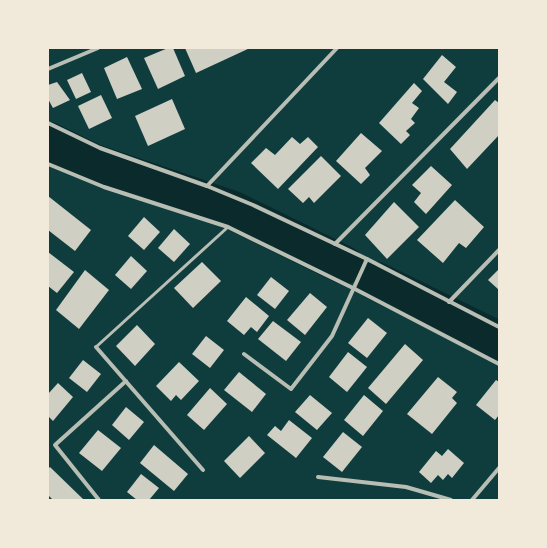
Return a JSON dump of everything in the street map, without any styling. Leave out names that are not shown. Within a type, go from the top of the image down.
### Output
[{"type":"street","points":[[48,69],[98,48]]},
{"type":"street","points":[[207,186],[338,48]]},
{"type":"street","points":[[335,244],[499,78]]},
{"type":"street","points":[[48,123],[100,148],[207,186],[253,205],[367,259],[499,327]]},
{"type":"street","points":[[48,164],[104,188],[228,227],[353,288],[499,364]]},
{"type":"street","points":[[449,302],[499,250]]},
{"type":"street","points":[[244,354],[291,389],[332,336],[367,259]]},
{"type":"street","points":[[96,348],[203,470]]},
{"type":"street","points":[[99,500],[54,445],[126,381]]},
{"type":"street","points":[[472,500],[499,468]]},
{"type":"street","points":[[318,477],[406,486],[451,500]]},
{"type":"lane","points":[[96,348],[228,227]]},
{"type":"building","points":[[168,48],[173,48],[185,76],[158,89],[144,58]]},
{"type":"building","points":[[185,48],[250,48],[196,73]]},
{"type":"building","points":[[442,55],[456,67],[444,82],[457,92],[448,104],[423,79]]},
{"type":"building","points":[[127,57],[142,89],[117,99],[104,68]]},
{"type":"building","points":[[82,73],[91,92],[76,99],[67,80]]},
{"type":"building","points":[[57,82],[70,100],[53,108],[48,99],[48,85]]},
{"type":"building","points":[[414,83],[422,91],[412,103],[419,108],[411,119],[415,123],[406,131],[410,135],[401,144],[379,123]]},
{"type":"building","points":[[101,95],[112,118],[89,129],[78,106]]},
{"type":"building","points":[[172,99],[185,129],[148,146],[135,116]]},
{"type":"building","points":[[495,100],[499,103],[499,135],[467,169],[450,149]]},
{"type":"building","points":[[361,133],[382,151],[365,168],[370,175],[361,184],[336,161]]},
{"type":"building","points":[[292,137],[300,144],[308,137],[318,147],[278,189],[251,163],[266,148],[275,155]]},
{"type":"building","points":[[321,156],[341,176],[314,203],[309,197],[303,203],[288,189]]},
{"type":"building","points":[[431,166],[452,185],[426,214],[414,202],[421,193],[412,185]]},
{"type":"building","points":[[48,196],[91,230],[75,251],[48,230]]},
{"type":"building","points":[[455,200],[484,227],[466,248],[459,243],[443,263],[417,240]]},
{"type":"building","points":[[394,202],[419,227],[387,259],[365,235]]},
{"type":"building","points":[[144,217],[160,232],[144,250],[128,236]]},
{"type":"building","points":[[174,229],[190,244],[174,262],[158,248]]},
{"type":"building","points":[[48,252],[74,272],[57,293],[48,286]]},
{"type":"building","points":[[131,256],[147,271],[131,289],[115,275]]},
{"type":"building","points":[[202,262],[221,281],[193,308],[174,288]]},
{"type":"building","points":[[499,269],[499,290],[488,280]]},
{"type":"building","points":[[85,270],[109,290],[79,329],[56,310]]},
{"type":"building","points":[[271,277],[289,291],[275,309],[257,295]]},
{"type":"building","points":[[310,293],[327,307],[305,335],[287,320]]},
{"type":"building","points":[[246,297],[269,316],[257,332],[251,327],[244,335],[227,321]]},
{"type":"building","points":[[368,318],[387,333],[367,358],[348,343]]},
{"type":"building","points":[[273,321],[301,342],[286,361],[258,339]]},
{"type":"building","points":[[137,325],[155,344],[135,366],[116,346]]},
{"type":"building","points":[[206,336],[224,350],[210,368],[192,354]]},
{"type":"building","points":[[405,344],[423,360],[386,404],[368,388]]},
{"type":"building","points":[[348,352],[367,367],[347,392],[329,377]]},
{"type":"building","points":[[83,360],[101,374],[87,392],[69,378]]},
{"type":"building","points":[[179,362],[199,381],[181,400],[176,395],[171,401],[156,386]]},
{"type":"building","points":[[239,372],[266,394],[252,412],[224,390]]},
{"type":"building","points":[[438,377],[457,392],[452,398],[457,403],[432,434],[407,414]]},
{"type":"building","points":[[496,380],[499,382],[499,415],[495,420],[476,405]]},
{"type":"building","points":[[58,383],[73,397],[53,421],[48,416],[48,394]]},
{"type":"building","points":[[210,388],[227,404],[204,430],[187,415]]},
{"type":"building","points":[[310,395],[332,413],[317,430],[295,412]]},
{"type":"building","points":[[364,395],[383,411],[363,436],[344,420]]},
{"type":"building","points":[[126,407],[144,422],[129,440],[112,425]]},
{"type":"building","points":[[289,420],[312,438],[296,458],[267,435],[275,426],[281,431]]},
{"type":"building","points":[[98,430],[121,448],[102,471],[79,453]]},
{"type":"building","points":[[343,432],[362,447],[342,472],[323,457]]},
{"type":"building","points":[[249,436],[265,453],[240,478],[224,461]]},
{"type":"building","points":[[154,445],[188,474],[174,491],[140,463]]},
{"type":"building","points":[[448,449],[464,463],[452,478],[448,474],[443,480],[438,475],[431,483],[419,472],[436,451],[442,456]]},
{"type":"building","points":[[50,467],[84,500],[53,500],[48,495],[48,469]]},
{"type":"building","points":[[141,474],[159,488],[149,500],[137,500],[127,492]]},
{"type":"waterway","points":[[48,141],[93,163],[232,210],[344,265]]},
{"type":"waterway","points":[[376,281],[499,341]]}]
